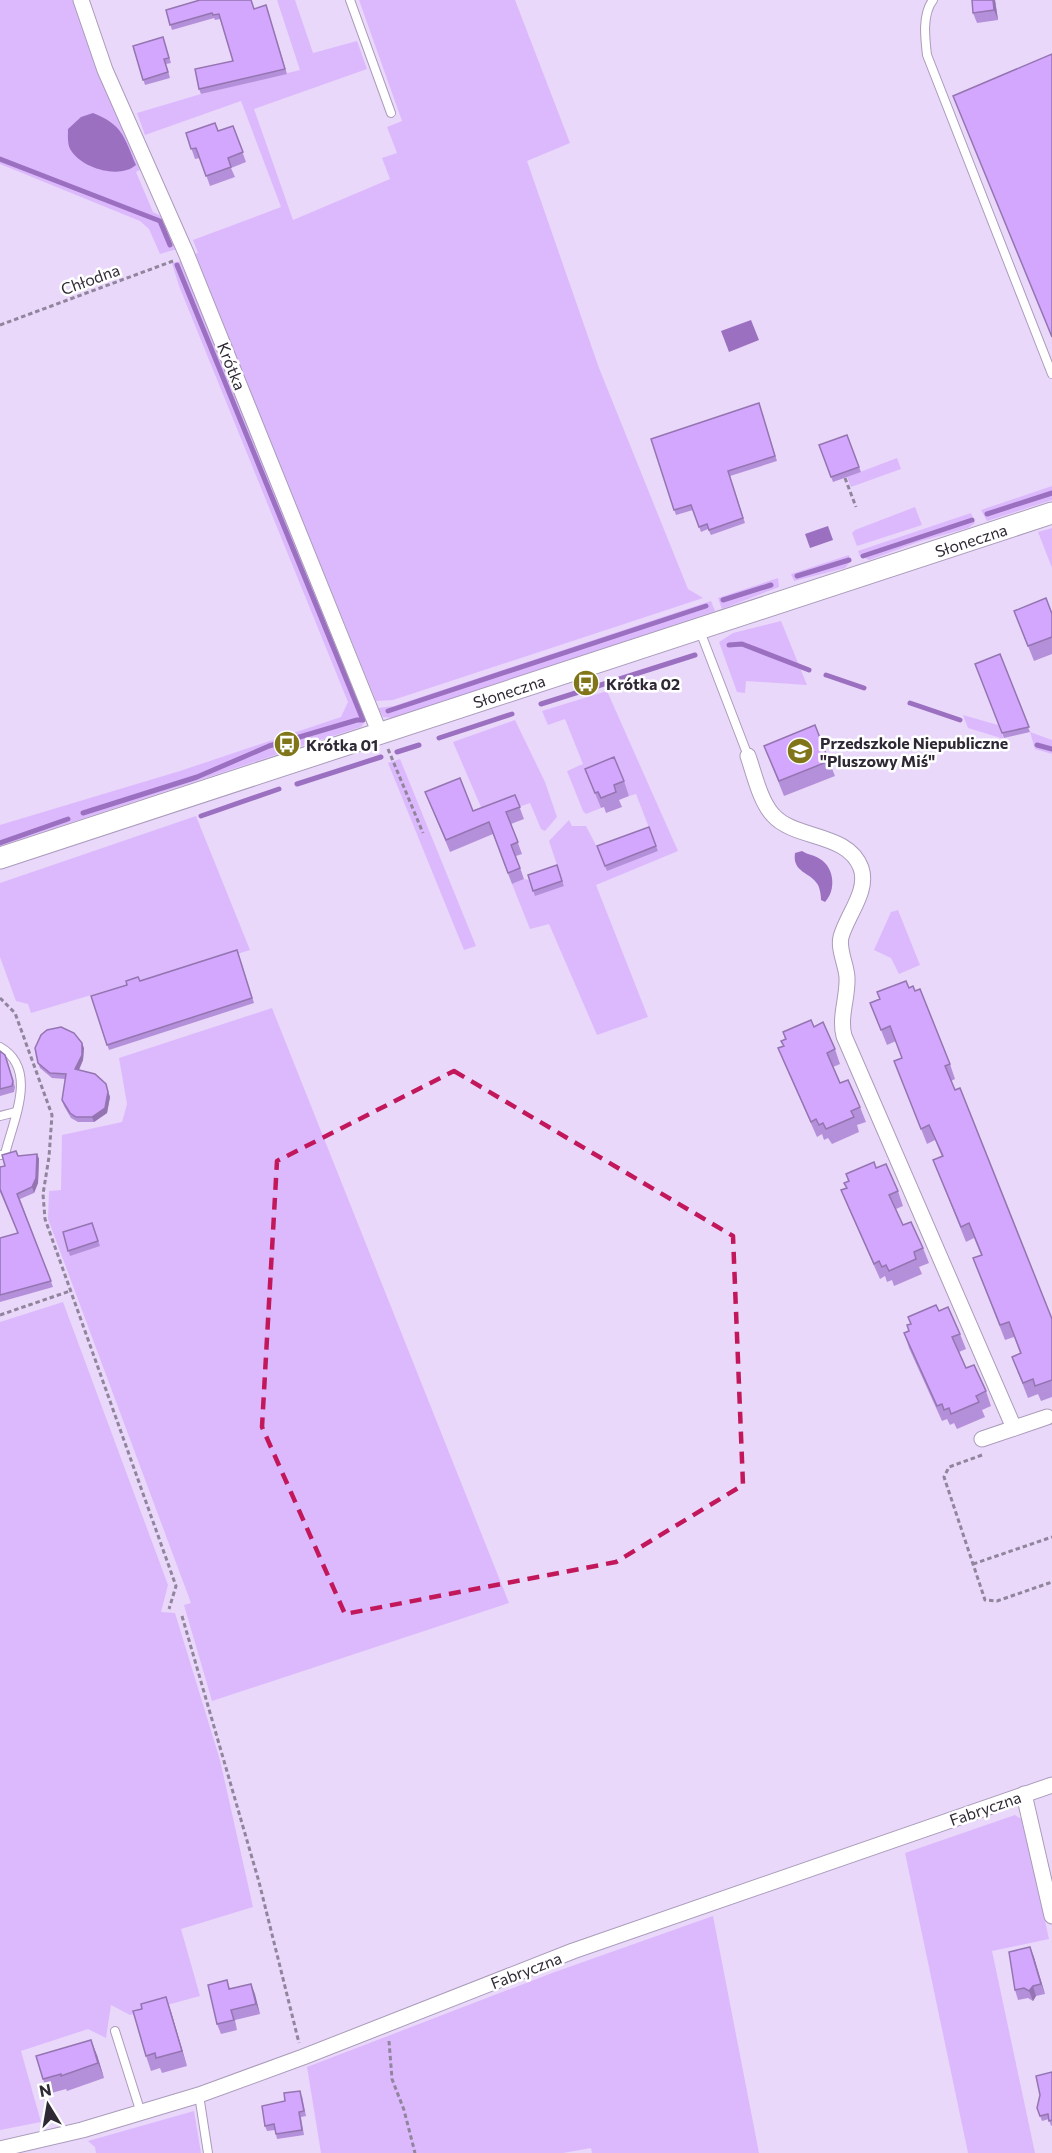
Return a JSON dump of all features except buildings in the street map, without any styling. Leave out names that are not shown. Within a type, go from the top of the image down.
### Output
[{"type":"main road","name":"Słoneczna","points":[[0,858],[383,739],[699,629],[1052,513]]},
{"type":"street","name":"Krótka","points":[[81,0],[105,70],[186,253],[383,739]]},
{"type":"street","points":[[748,756],[772,814],[783,823],[839,845],[854,855],[860,865],[862,887],[841,940],[847,979],[842,1018],[844,1036],[1014,1428]]},
{"type":"street","points":[[982,1439],[1047,1418]]},
{"type":"street","name":"Fabryczna","points":[[0,2149],[141,2113],[199,2095],[303,2057],[573,1951],[1052,1785]]},
{"type":"street","points":[[1024,1794],[1052,1916]]},
{"type":"lane","points":[[350,0],[391,113]]},
{"type":"lane","points":[[933,0],[928,6],[925,31],[927,55],[1052,374]]},
{"type":"lane","points":[[699,629],[748,756]]},
{"type":"lane","points":[[0,1047],[15,1058],[20,1075],[21,1095],[5,1154],[0,1155]]},
{"type":"lane","points":[[0,1116],[16,1112]]},
{"type":"lane","points":[[116,2031],[141,2113]]},
{"type":"lane","points":[[199,2095],[208,2153]]},
{"type":"path","name":"Chłodna","points":[[0,325],[169,262],[186,253]]},
{"type":"path","points":[[845,478],[856,507]]},
{"type":"path","points":[[383,739],[423,833]]},
{"type":"path","points":[[0,998],[15,1013],[52,1115],[50,1157],[43,1194],[45,1219],[176,1586],[169,1610]]},
{"type":"path","points":[[0,1315],[70,1291]]},
{"type":"path","points":[[949,1467],[944,1477],[985,1600],[997,1600],[1052,1582]]},
{"type":"path","points":[[973,1564],[1052,1537]]},
{"type":"path","points":[[182,1616],[259,1882],[299,2044]]},
{"type":"path","points":[[389,2036],[392,2079],[404,2110],[415,2153]]},
{"type":"highlighted area","points":[[454,1071],[733,1236],[743,1485],[616,1562],[345,1614],[262,1427],[277,1161]]},
{"type":"shaded area","points":[[0,0],[74,0],[97,70],[125,124],[143,168],[136,172],[153,212],[161,216],[177,249],[160,254],[149,229],[140,221],[0,164]]},
{"type":"shaded area","points":[[277,0],[295,0],[313,53],[357,41],[367,69],[254,109],[293,220],[390,179],[382,158],[397,153],[387,127],[402,121],[359,0],[515,0],[570,143],[527,161],[599,368],[688,589],[703,598],[393,700],[376,701],[194,254],[198,253],[193,240],[281,207],[241,101],[145,135],[137,113],[201,94],[300,70]]},
{"type":"shaded area","points":[[93,113],[117,127],[136,165],[121,171],[103,170],[85,163],[70,150],[68,129],[81,117]]},
{"type":"shaded area","points":[[183,261],[369,716],[361,727],[298,747],[294,737],[278,742],[281,753],[0,846],[0,825],[180,771],[341,717],[348,702],[179,286],[172,263]]},
{"type":"shaded area","points":[[751,320],[759,340],[729,352],[721,331]]},
{"type":"shaded area","points":[[897,458],[901,469],[851,487],[847,477]]},
{"type":"shaded area","points":[[1052,486],[1052,500],[987,521],[981,510]]},
{"type":"shaded area","points":[[915,507],[922,525],[857,546],[852,533],[855,530]]},
{"type":"shaded area","points":[[971,513],[975,523],[968,528],[921,541],[869,560],[860,556],[858,551]]},
{"type":"shaded area","points":[[828,526],[833,540],[810,548],[805,534]]},
{"type":"shaded area","points":[[1052,528],[1052,568],[1038,532]]},
{"type":"shaded area","points":[[849,555],[849,563],[845,568],[794,581],[791,574]]},
{"type":"shaded area","points":[[778,578],[779,587],[722,609],[718,598]]},
{"type":"shaded area","points":[[711,601],[715,611],[394,718],[383,717],[378,708],[394,706]]},
{"type":"shaded area","points":[[781,621],[807,685],[746,681],[745,693],[737,692],[719,642],[733,633]]},
{"type":"shaded area","points":[[607,691],[678,851],[596,885],[648,1017],[597,1035],[549,924],[530,929],[512,884],[524,879],[564,886],[549,841],[569,820],[572,826],[586,826],[599,851],[658,851],[636,794],[629,796],[620,773],[591,783],[601,808],[586,814],[583,811],[567,771],[583,764],[565,719],[548,725],[542,711]]},
{"type":"shaded area","points":[[963,715],[998,725],[1004,739],[968,728]]},
{"type":"shaded area","points":[[515,720],[545,782],[557,817],[545,831],[541,829],[530,803],[499,814],[506,838],[496,842],[453,742]]},
{"type":"shaded area","points":[[1030,732],[1052,740],[1052,754],[1035,749]]},
{"type":"shaded area","points":[[400,759],[476,946],[464,950],[388,763]]},
{"type":"shaded area","points":[[196,816],[250,950],[143,983],[142,980],[138,981],[31,1013],[28,1004],[16,1001],[0,957],[0,883]]},
{"type":"shaded area","points":[[802,851],[818,858],[829,868],[832,886],[825,902],[821,900],[815,881],[796,865],[795,853]]},
{"type":"shaded area","points":[[898,910],[920,965],[899,974],[891,958],[874,950],[891,912]]},
{"type":"shaded area","points":[[272,1008],[509,1603],[212,1701],[184,1605],[191,1603],[48,1219],[49,1191],[61,1190],[62,1135],[122,1122],[127,1104],[119,1058]]},
{"type":"shaded area","points":[[63,1302],[168,1585],[161,1612],[175,1613],[220,1760],[253,1907],[181,1929],[200,1996],[130,2015],[111,2005],[106,2038],[88,2029],[21,2051],[41,2122],[0,2130],[0,1322]]},
{"type":"shaded area","points":[[1015,1815],[1023,1820],[1049,1939],[992,1951],[1035,2153],[968,2153],[905,1853]]},
{"type":"shaded area","points":[[713,1916],[759,2153],[592,2153],[591,2148],[563,2153],[321,2153],[307,2067],[552,1973]]},
{"type":"shaded area","points":[[194,2111],[201,2153],[96,2153],[95,2147],[88,2141]]},
{"type":"waterway","points":[[0,159],[160,221],[170,245]]},
{"type":"waterway","points":[[83,813],[197,777],[269,746],[363,720],[177,265]]},
{"type":"waterway","points":[[987,514],[1052,493]]},
{"type":"waterway","points":[[863,556],[972,520]]},
{"type":"waterway","points":[[797,576],[849,560]]},
{"type":"waterway","points":[[723,600],[771,585]]},
{"type":"waterway","points":[[388,711],[706,606]]},
{"type":"waterway","points":[[729,645],[742,644],[809,670]]},
{"type":"waterway","points":[[541,704],[695,655]]},
{"type":"waterway","points":[[826,675],[864,688]]},
{"type":"waterway","points":[[910,703],[960,720]]},
{"type":"waterway","points":[[439,738],[512,714]]},
{"type":"waterway","points":[[397,752],[419,745]]},
{"type":"waterway","points":[[1037,745],[1052,749]]},
{"type":"waterway","points":[[297,784],[381,757]]},
{"type":"waterway","points":[[201,816],[279,789]]},
{"type":"waterway","points":[[0,843],[68,819]]},
{"type":"place","name":"Krótka 02","points":[[586,683]]},
{"type":"place","name":"Krótka 01","points":[[287,744]]},
{"type":"place","name":"Przedszkole Niepubliczne \"Pluszowy Miś\"","points":[[800,751]]}]
